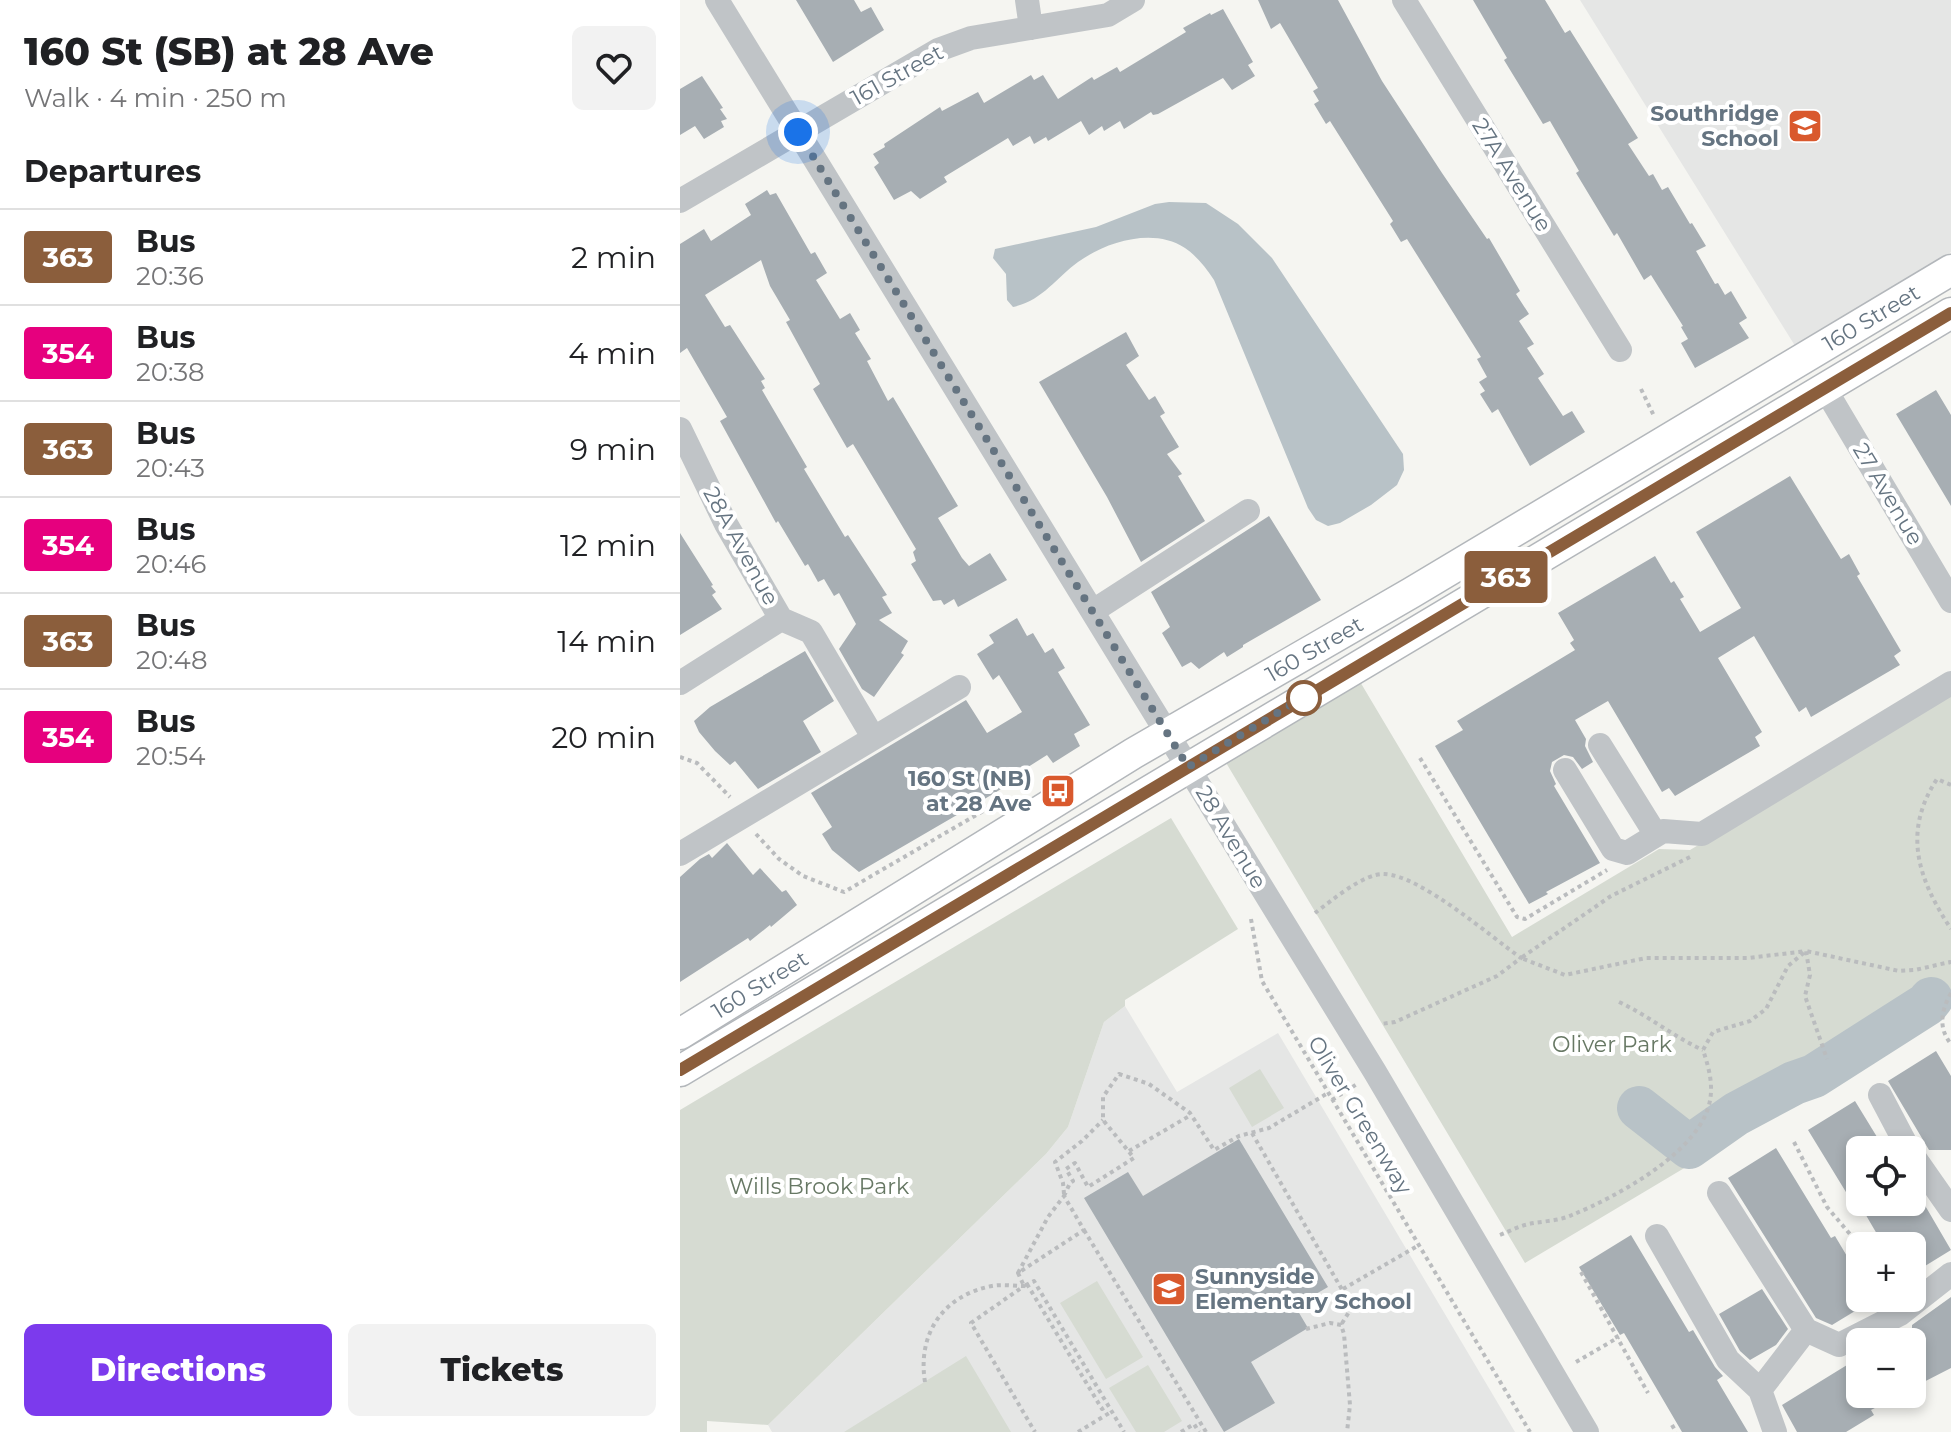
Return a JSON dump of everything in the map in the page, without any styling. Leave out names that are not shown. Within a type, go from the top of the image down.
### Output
[{"type":"main road","name":"160 Street","points":[[680,1034],[1168,733],[1425,585],[1951,270]]},
{"type":"main road","points":[[1824,387],[1832,370],[1844,356],[1951,292]]},
{"type":"main road","name":"160 Street","points":[[680,1071],[1951,313]]},
{"type":"street","name":"28 Avenue","points":[[717,0],[1375,1072],[1587,1432]]},
{"type":"street","points":[[1027,0],[1031,28]]},
{"type":"street","name":"161 Street","points":[[680,201],[938,50],[971,38],[1108,15],[1133,0]]},
{"type":"street","name":"27A Avenue","points":[[1404,0],[1620,350]]},
{"type":"street","name":"27 Avenue","points":[[1824,387],[1951,601]]},
{"type":"street","name":"28A Avenue","points":[[680,429],[726,524],[781,619]]},
{"type":"street","points":[[1093,611],[1248,511]]},
{"type":"street","points":[[680,683],[781,619],[811,632],[873,737]]},
{"type":"street","points":[[1565,770],[1613,849],[1627,853],[1663,831],[1702,834],[1951,683]]},
{"type":"street","points":[[680,854],[959,687]]},
{"type":"street","points":[[1600,745],[1656,835]]},
{"type":"street","points":[[1880,1095],[1902,1136]]},
{"type":"street","points":[[1926,1174],[1951,1210]]},
{"type":"street","points":[[1719,1193],[1806,1330],[1839,1345],[1900,1314],[1951,1274]]},
{"type":"street","points":[[1657,1236],[1728,1360],[1760,1390],[1775,1432]]},
{"type":"street","points":[[1760,1390],[1806,1330]]},
{"type":"path","points":[[1641,389],[1656,418]]},
{"type":"path","points":[[680,757],[697,763],[715,779],[763,843],[779,859],[803,876],[844,892],[1008,797]]},
{"type":"path","points":[[1420,758],[1517,917],[1525,919],[1612,867]]},
{"type":"path","points":[[1951,785],[1937,779],[1923,799],[1916,828],[1916,849],[1923,871],[1951,929]]},
{"type":"path","points":[[1381,1024],[1395,1022],[1497,976],[1611,896],[1696,854]]},
{"type":"path","points":[[1315,913],[1351,886],[1382,873],[1412,880],[1521,958],[1565,975],[1646,958],[1749,958],[1806,951],[1899,971],[1951,962]]},
{"type":"path","name":"Oliver Greenway","points":[[1250,916],[1262,981],[1530,1432]]},
{"type":"path","points":[[1703,1050],[1713,1032],[1750,1021],[1766,1009],[1788,966],[1806,951]]},
{"type":"path","points":[[1806,951],[1810,975],[1805,996],[1827,1059]]},
{"type":"path","points":[[1951,993],[1942,1009],[1943,1034],[1951,1044]]},
{"type":"path","points":[[1500,1235],[1525,1225],[1570,1216],[1626,1187],[1673,1156],[1697,1132],[1709,1105],[1711,1075],[1703,1050],[1682,1040],[1652,1018],[1619,1002]]},
{"type":"path","points":[[1018,1273],[1048,1217],[1073,1181],[1066,1169],[1075,1163],[1088,1187],[1134,1158],[1103,1120],[1103,1097],[1119,1074],[1149,1084],[1191,1115],[1214,1150],[1239,1136],[1269,1128],[1328,1093]]},
{"type":"path","points":[[1332,1100],[1357,1084]]},
{"type":"path","points":[[1129,1151],[1191,1115]]},
{"type":"path","points":[[1103,1120],[1055,1162],[1064,1196],[1206,1432]]},
{"type":"path","points":[[1252,1133],[1352,1307],[1341,1325],[1350,1405],[1347,1432]]},
{"type":"path","points":[[1794,1142],[1827,1207],[1848,1232]]},
{"type":"path","points":[[1018,1273],[1084,1230]]},
{"type":"path","points":[[1343,1289],[1419,1245]]},
{"type":"path","points":[[1581,1272],[1648,1393]]},
{"type":"path","points":[[1018,1273],[1025,1285]]},
{"type":"path","points":[[1035,1432],[971,1323],[1034,1281],[1124,1432]]},
{"type":"path","points":[[925,1382],[922,1362],[926,1338],[939,1316],[956,1300],[973,1292],[994,1285],[1025,1285]]},
{"type":"path","points":[[1306,1329],[1330,1323],[1341,1325]]},
{"type":"path","points":[[1576,1362],[1619,1337]]},
{"type":"path","points":[[1078,1432],[1111,1412]]},
{"type":"path","points":[[1181,1432],[1194,1424],[1199,1432]]},
{"type":"path","points":[[1672,1425],[1676,1432]]},
{"type":"shaded area","name":"Southridge School","points":[[1580,0],[1951,0],[1951,252],[1797,349]]},
{"type":"shaded area","points":[[1206,203],[1238,224],[1272,258],[1403,454],[1404,470],[1397,485],[1371,505],[1340,523],[1328,526],[1316,520],[1308,508],[1214,280],[1201,262],[1185,248],[1159,239],[1116,243],[1078,262],[1032,300],[1013,307],[1007,300],[1006,274],[993,258],[995,249],[1096,227],[1155,204]]},
{"type":"shaded area","name":"Sunnyside Elementary School","points":[[1125,1006],[1177,1092],[1278,1033],[1515,1432],[772,1432],[768,1425],[1046,1154],[1068,1127],[1104,1022]]},
{"type":"green space","name":"Oliver Park","points":[[1359,680],[1512,937],[1659,849],[1690,850],[1951,694],[1951,1009],[1525,1263],[1225,761]]},
{"type":"green space","name":"Wills Brook Park","points":[[1171,818],[1238,929],[1125,1000],[1125,1006],[1104,1022],[1068,1127],[1046,1154],[768,1425],[707,1421],[707,1432],[680,1432],[680,1110]]},
{"type":"green space","points":[[1260,1069],[1284,1108],[1252,1127],[1229,1088]]},
{"type":"green space","points":[[1097,1281],[1143,1357],[1106,1379],[1060,1303]]},
{"type":"green space","points":[[966,1356],[1011,1432],[844,1432]]},
{"type":"green space","points":[[1148,1365],[1182,1421],[1164,1432],[1136,1432],[1109,1388]]},
{"type":"building","points":[[796,0],[854,0],[861,12],[871,7],[884,30],[833,62]]},
{"type":"building","points":[[1258,0],[1338,0],[1382,81],[1489,238],[1520,291],[1516,294],[1529,314],[1519,321],[1534,344],[1527,348],[1544,374],[1538,378],[1563,416],[1572,411],[1585,432],[1530,466],[1498,409],[1492,413],[1480,394],[1485,391],[1479,382],[1487,377],[1477,359],[1481,357],[1407,239],[1401,242],[1390,224],[1393,221],[1330,121],[1326,124],[1314,104],[1319,101],[1313,91],[1318,88],[1280,23],[1271,29]]},
{"type":"building","points":[[1473,0],[1545,0],[1565,33],[1570,30],[1638,138],[1628,144],[1662,190],[1668,187],[1706,246],[1696,251],[1715,284],[1718,283],[1725,295],[1731,291],[1747,318],[1739,323],[1749,338],[1695,368],[1681,343],[1688,339],[1683,326],[1651,275],[1644,280],[1617,233],[1614,236],[1576,173],[1579,171],[1550,121],[1543,124],[1504,60],[1507,58]]},
{"type":"building","points":[[1223,9],[1253,62],[1248,65],[1255,76],[1232,90],[1223,78],[1158,114],[1151,112],[1124,129],[1120,121],[1104,131],[1102,126],[1089,135],[1081,121],[1048,141],[1046,137],[1034,144],[1030,136],[1013,146],[1008,138],[944,177],[947,182],[920,199],[911,191],[894,200],[874,167],[879,163],[873,154],[885,147],[884,144],[940,107],[942,111],[978,92],[984,103],[1031,75],[1034,80],[1043,75],[1058,99],[1092,77],[1094,80],[1117,67],[1120,72],[1186,32],[1183,28]]},
{"type":"building","points":[[702,76],[727,119],[721,121],[724,127],[704,139],[695,126],[680,135],[680,89]]},
{"type":"building","points":[[767,190],[770,195],[776,193],[811,254],[815,252],[827,273],[816,280],[840,319],[850,313],[860,330],[855,333],[871,359],[867,361],[888,401],[893,397],[958,506],[938,518],[962,558],[969,566],[990,553],[1007,580],[958,607],[954,599],[944,605],[941,600],[933,601],[911,564],[916,561],[913,552],[916,549],[853,444],[847,448],[813,389],[820,384],[786,322],[790,320],[770,286],[761,260],[705,295],[725,327],[730,325],[765,379],[761,381],[765,388],[762,390],[807,467],[804,469],[845,537],[848,535],[887,595],[882,597],[892,613],[879,620],[908,641],[901,653],[904,655],[874,697],[862,689],[839,649],[856,624],[839,593],[834,596],[824,579],[818,582],[778,521],[776,523],[720,421],[727,417],[687,348],[680,353],[680,244],[704,229],[711,241],[751,215],[745,204]]},
{"type":"building","points":[[1126,332],[1139,356],[1126,365],[1149,400],[1155,396],[1165,413],[1160,416],[1179,447],[1167,454],[1182,474],[1178,476],[1205,521],[1141,562],[1107,497],[1039,382]]},
{"type":"building","points":[[1936,390],[1951,415],[1951,506],[1896,414]]},
{"type":"building","points":[[1790,476],[1841,559],[1849,554],[1860,574],[1857,576],[1901,651],[1894,656],[1900,665],[1811,717],[1806,707],[1799,712],[1754,636],[1718,658],[1762,732],[1755,737],[1760,746],[1675,796],[1669,788],[1662,792],[1608,701],[1575,720],[1586,739],[1585,746],[1593,762],[1582,769],[1573,757],[1564,755],[1552,762],[1550,771],[1556,784],[1554,786],[1600,863],[1529,904],[1435,746],[1463,730],[1457,721],[1575,650],[1570,643],[1574,640],[1558,613],[1655,556],[1671,583],[1674,581],[1684,597],[1680,599],[1700,632],[1741,608],[1696,532]]},
{"type":"building","points":[[1269,516],[1321,600],[1227,657],[1224,652],[1199,669],[1191,662],[1182,667],[1162,633],[1170,627],[1151,592]]},
{"type":"building","points":[[680,533],[713,585],[716,592],[712,595],[722,609],[680,635]]},
{"type":"building","points":[[1017,618],[1027,636],[1033,633],[1045,653],[1053,648],[1065,668],[1058,672],[1090,725],[1074,734],[1080,746],[1053,763],[1047,755],[1017,774],[1019,778],[859,872],[832,850],[822,834],[832,827],[811,793],[966,700],[987,733],[1022,712],[999,675],[993,680],[977,654],[994,643],[989,635]]},
{"type":"building","points":[[805,651],[834,701],[803,721],[821,752],[758,789],[735,761],[730,765],[715,751],[694,721],[710,707]]},
{"type":"building","points":[[727,843],[753,875],[760,868],[782,892],[786,890],[797,905],[750,941],[748,938],[680,982],[680,877],[700,859],[709,854],[712,858]]},
{"type":"building","points":[[1936,1051],[1951,1076],[1951,1150],[1929,1150],[1926,1136],[1921,1136],[1888,1081]]},
{"type":"building","points":[[1855,1101],[1876,1136],[1846,1136],[1846,1192],[1808,1130]]},
{"type":"building","points":[[1239,1139],[1328,1287],[1295,1306],[1308,1328],[1251,1362],[1275,1403],[1224,1432],[1084,1198],[1128,1172],[1143,1196]]},
{"type":"building","points":[[1776,1148],[1831,1238],[1835,1236],[1846,1254],[1846,1312],[1853,1312],[1832,1325],[1816,1318],[1728,1178]]},
{"type":"building","points":[[1926,1207],[1951,1250],[1926,1265],[1926,1232],[1876,1232],[1866,1216],[1926,1216]]},
{"type":"building","points":[[1631,1235],[1689,1332],[1693,1330],[1723,1376],[1717,1380],[1748,1432],[1682,1432],[1624,1333],[1620,1335],[1579,1267]]},
{"type":"building","points":[[1762,1289],[1788,1329],[1776,1345],[1750,1360],[1740,1351],[1719,1314]]},
{"type":"building","points":[[1951,1297],[1951,1368],[1926,1381],[1926,1328],[1912,1328]]},
{"type":"building","points":[[1846,1366],[1846,1408],[1875,1408],[1871,1410],[1874,1415],[1846,1432],[1797,1432],[1782,1405]]},
{"type":"waterway","points":[[1639,1108],[1689,1147],[1736,1114],[1794,1083],[1814,1076],[1931,999]]},
{"type":"bus line","name":"363","points":[[680,1070],[1951,313]]},
{"type":"place","name":"Southridge School","points":[[1805,126]]},
{"type":"place","name":"160 St (NB) at 28 Ave","points":[[1058,791]]},
{"type":"place","name":"Sunnyside Elementary School","points":[[1169,1289]]},
{"type":"route","points":[[798,132],[1188,767],[1312,692],[1304,698]]}]
